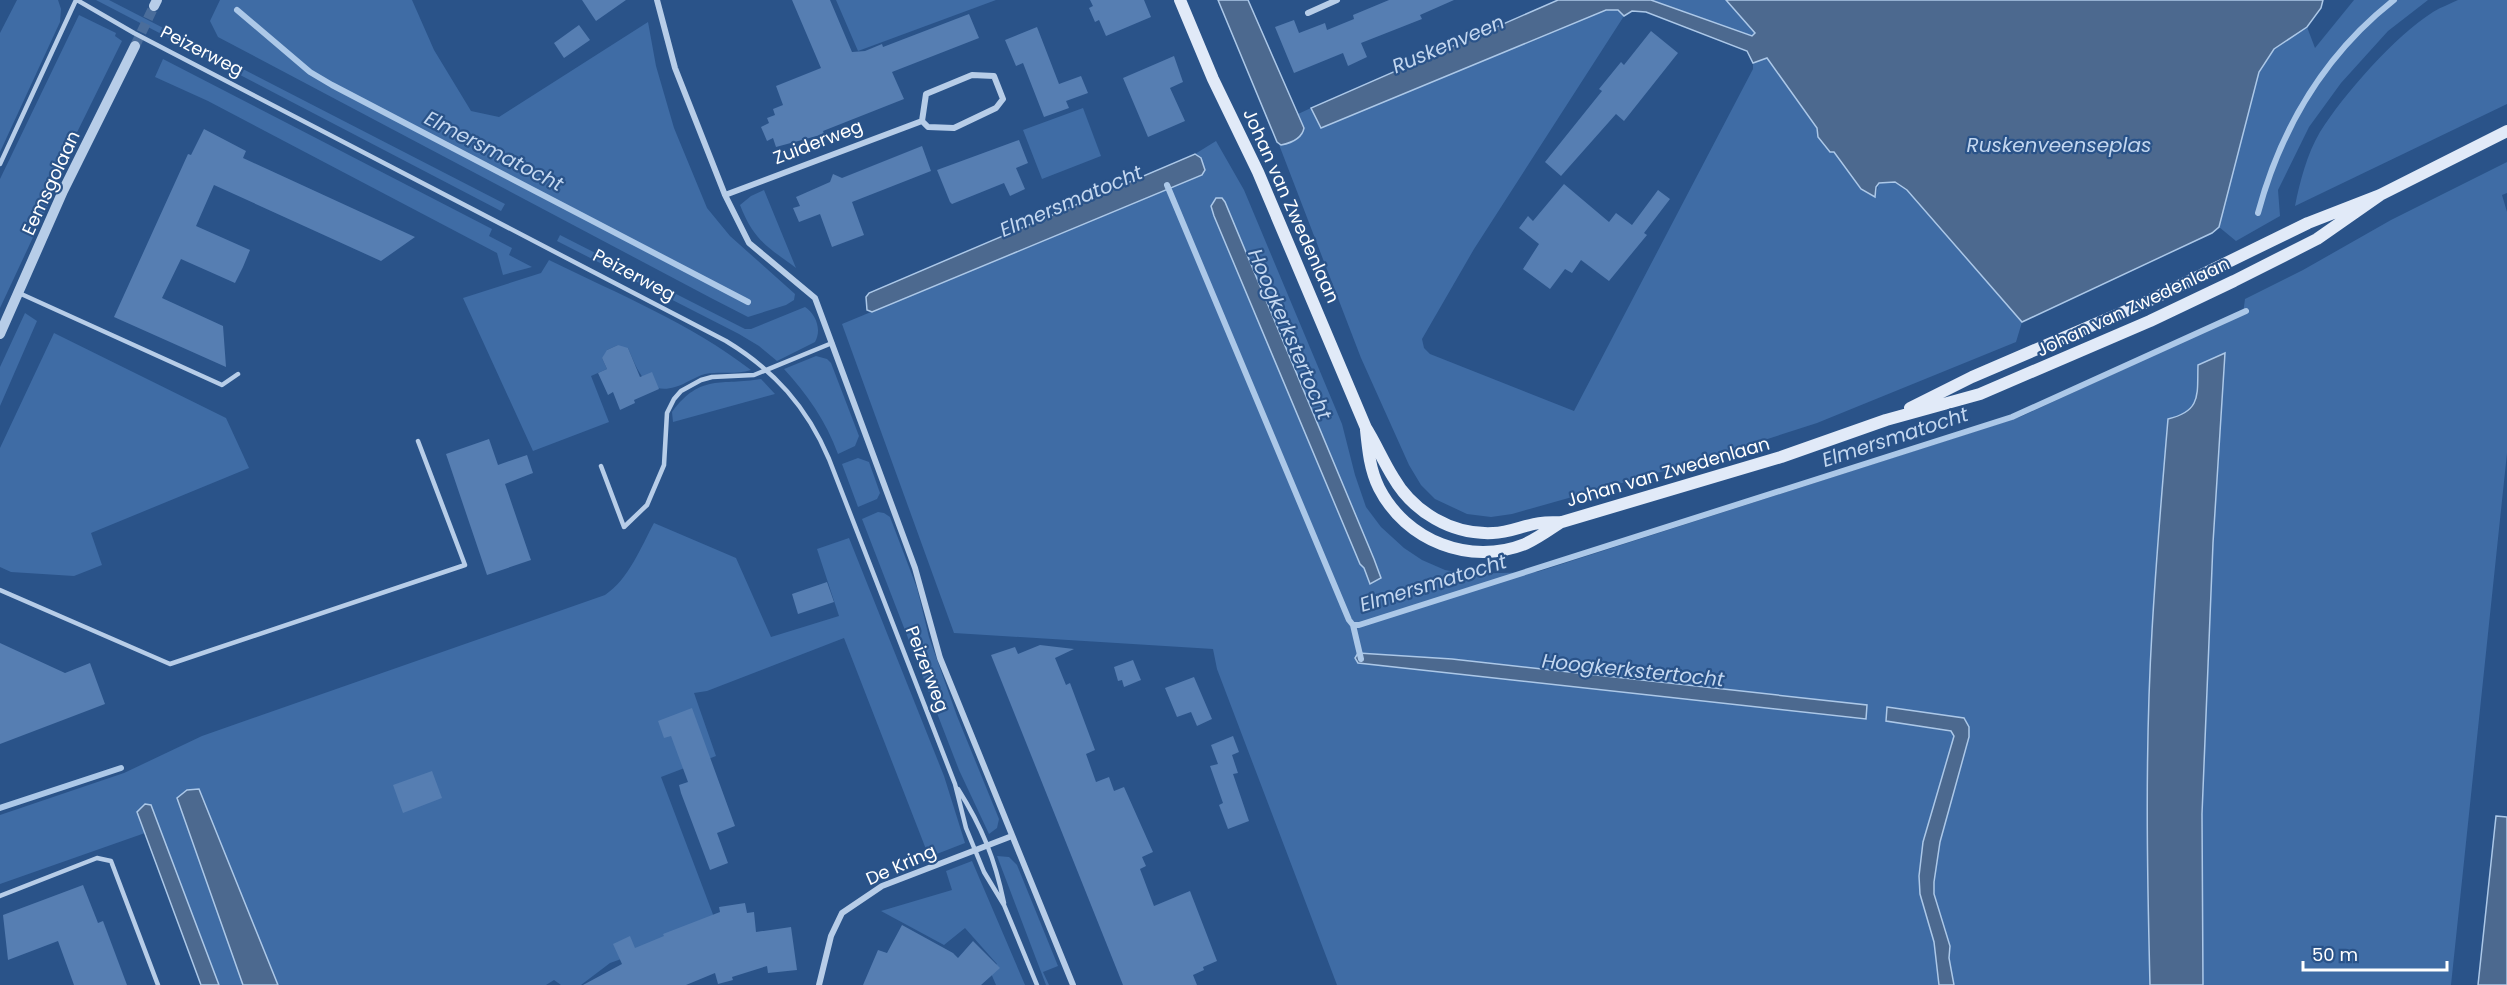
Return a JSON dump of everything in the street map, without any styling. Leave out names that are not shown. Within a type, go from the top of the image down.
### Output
[{"type":"main road","name":"Johan van Zwedenlaan","points":[[1180,0],[1213,79],[1258,172],[1366,428],[1401,489],[1422,511],[1436,520],[1464,530],[1493,533],[1536,523],[1562,522]]},
{"type":"main road","name":"Johan van Zwedenlaan","points":[[1886,420],[1972,377],[2142,304],[2308,223],[2380,195],[2507,131]]},
{"type":"main road","name":"Johan van Zwedenlaan","points":[[1366,428],[1368,451],[1378,487],[1400,517],[1429,539],[1461,550],[1494,551],[1526,543],[1562,522],[1781,457],[1886,420],[1980,394],[2150,321],[2317,239],[2380,195]]},
{"type":"street","points":[[657,0],[675,68],[725,195]]},
{"type":"street","points":[[1308,13],[1337,0]]},
{"type":"street","name":"Eemsgolaan","points":[[0,334],[20,294],[63,191],[135,46]]},
{"type":"street","points":[[972,75],[994,76],[1003,99],[996,108],[954,128],[928,127],[922,121],[926,94],[972,75]]},
{"type":"street","name":"Zuiderweg","points":[[725,195],[922,121]]},
{"type":"street","name":"Peizerweg","points":[[725,195],[749,243],[815,298],[915,568],[940,658],[1073,985]]},
{"type":"street","name":"De Kring","points":[[819,985],[831,936],[842,913],[882,886],[1012,836]]},
{"type":"lane","points":[[0,164],[77,0]]},
{"type":"lane","name":"Peizerweg","points":[[77,0],[134,33],[716,336],[748,354],[767,369],[799,403],[821,439],[955,784],[966,828],[984,872],[1004,905],[1036,985]]},
{"type":"lane","points":[[20,294],[222,385],[238,374]]},
{"type":"lane","points":[[601,466],[624,527],[646,505],[664,465],[667,413],[674,399],[690,385],[701,380],[723,376],[746,377],[832,343]]},
{"type":"lane","points":[[0,590],[170,664],[391,588],[465,566],[418,441]]},
{"type":"lane","name":"Peizerweg","points":[[955,784],[979,823],[997,867],[1004,905]]},
{"type":"lane","points":[[0,896],[97,858],[111,861],[158,985]]},
{"type":"shaded area","points":[[17,0],[58,0],[61,9],[60,22],[0,152],[0,33]]},
{"type":"shaded area","points":[[96,0],[109,0],[505,204],[501,211]]},
{"type":"shaded area","points":[[220,0],[412,0],[434,50],[471,111],[499,117],[648,22],[656,66],[674,128],[707,208],[730,236],[795,294],[794,300],[786,305],[748,317],[711,298],[218,37],[210,21]]},
{"type":"shaded area","points":[[836,0],[996,0],[858,51]]},
{"type":"shaded area","points":[[1651,0],[1726,0],[1755,33],[1752,36]]},
{"type":"shaded area","points":[[2354,0],[2428,0],[2388,31],[2341,83],[2309,127],[2278,190],[2280,216],[2236,241],[2219,227],[2259,72],[2274,49],[2307,27],[2315,48]]},
{"type":"shaded area","points":[[2458,0],[2507,0],[2507,104],[2295,206],[2311,149],[2342,101],[2387,50],[2418,22]]},
{"type":"shaded area","points":[[1606,10],[1618,10],[1624,16],[1474,249],[1422,339],[1424,348],[1430,354],[1574,411],[1753,69],[1753,63],[1767,58],[1817,128],[1818,137],[1834,152],[1861,188],[1875,197],[1879,183],[1895,182],[1907,190],[2022,322],[2016,342],[1817,423],[1696,462],[1512,514],[1491,517],[1467,514],[1435,499],[1421,485],[1409,465],[1361,358],[1278,142],[1281,145],[1295,141],[1302,135],[1298,114],[1311,108],[1316,118]]},
{"type":"shaded area","points":[[79,15],[116,33],[115,36],[122,41],[56,175],[57,186],[0,308],[0,179]]},
{"type":"shaded area","points":[[163,59],[492,229],[489,236],[512,248],[509,255],[532,267],[503,275],[497,253],[208,101],[155,77]]},
{"type":"shaded area","points":[[1083,108],[1101,156],[1042,179],[1023,130]]},
{"type":"shaded area","points":[[1216,141],[1244,190],[1342,424],[1366,507],[1381,527],[1404,548],[1422,560],[1445,570],[1467,574],[1537,572],[2020,417],[2243,314],[2245,299],[2303,270],[2391,220],[2507,162],[2507,193],[2502,195],[2507,212],[2507,453],[2451,985],[2203,985],[2202,814],[2213,543],[2225,354],[2198,365],[2196,401],[2183,415],[2168,419],[2150,677],[2148,897],[2150,985],[1954,985],[1949,958],[1950,946],[1934,894],[1934,882],[1940,842],[1969,737],[1887,707],[1886,721],[1952,732],[1954,736],[1923,842],[1924,909],[1934,942],[1939,985],[1337,985],[1217,669],[1213,649],[954,633],[842,324],[1202,175],[1201,158],[1195,154]],"holes":[[[1358,653],[1452,659],[1866,705],[1866,718]]]},
{"type":"shaded area","points":[[764,190],[796,268],[762,242],[745,217],[740,205],[751,196]]},
{"type":"shaded area","points":[[560,235],[745,329],[751,329],[805,307],[817,323],[818,332],[815,342],[777,361],[759,346],[739,334],[557,241]]},
{"type":"shaded area","points":[[549,260],[678,324],[728,353],[751,370],[705,374],[675,387],[657,388],[644,379],[628,348],[623,350],[618,345],[607,350],[607,356],[602,358],[607,369],[591,376],[609,422],[533,451],[463,298],[541,273]]},
{"type":"shaded area","points":[[25,313],[37,321],[0,406],[0,367]]},
{"type":"shaded area","points":[[54,333],[226,418],[249,468],[91,533],[102,565],[74,576],[11,572],[0,567],[0,448]]},
{"type":"shaded area","points":[[816,356],[827,359],[831,363],[859,436],[855,446],[838,454],[828,430],[815,409],[784,369]]},
{"type":"shaded area","points":[[761,379],[775,394],[673,422],[672,412],[693,391],[702,386]]},
{"type":"shaded area","points":[[858,458],[869,462],[880,493],[877,499],[858,507],[842,464]]},
{"type":"shaded area","points":[[878,512],[890,517],[917,588],[929,637],[957,716],[999,819],[997,828],[989,834],[959,770],[862,519]]},
{"type":"shaded area","points":[[654,523],[736,558],[771,637],[839,616],[817,549],[849,538],[944,776],[965,843],[929,857],[844,638],[707,691],[694,693],[716,756],[661,777],[717,925],[610,963],[581,985],[561,985],[554,980],[546,985],[278,985],[199,789],[187,790],[177,798],[243,985],[219,985],[151,805],[137,812],[145,833],[0,884],[0,815],[124,773],[202,736],[605,595],[628,572]]},
{"type":"shaded area","points":[[997,856],[1009,857],[1017,865],[1058,966],[1043,972],[1049,985],[1046,985]]},
{"type":"shaded area","points":[[972,861],[1025,985],[996,985],[990,971],[997,964],[965,928],[944,945],[881,911],[952,890],[946,871]]},
{"type":"water","points":[[1218,0],[1248,0],[1304,128],[1296,140],[1281,145],[1277,142]]},
{"type":"water","name":"Ruskenveenseplas","points":[[1558,0],[1651,0],[1752,36],[1755,33],[1726,0],[2323,0],[2321,8],[2307,27],[2274,49],[2259,72],[2219,227],[2212,233],[2022,322],[1907,190],[1895,182],[1879,183],[1875,197],[1861,189],[1834,152],[1830,152],[1818,137],[1817,128],[1767,58],[1753,63],[1747,51],[1646,12],[1632,11],[1624,16],[1618,10],[1606,10],[1321,128],[1311,108]]},
{"type":"water","points":[[1195,154],[1201,158],[1205,170],[1202,175],[872,312],[867,310],[866,297],[869,293]]},
{"type":"water","points":[[1216,198],[1222,198],[1225,202],[1374,559],[1381,578],[1370,584],[1214,216],[1211,206]]},
{"type":"water","points":[[2225,353],[2213,543],[2202,814],[2203,985],[2150,985],[2147,852],[2148,720],[2159,525],[2168,419],[2179,416],[2192,406],[2197,393],[2198,365]]},
{"type":"water","points":[[1358,653],[1452,659],[1867,705],[1866,719],[1358,663],[1355,658]]},
{"type":"water","points":[[1887,707],[1964,718],[1969,727],[1969,737],[1940,842],[1934,882],[1934,894],[1950,946],[1949,958],[1954,985],[1939,985],[1934,942],[1920,894],[1919,876],[1923,842],[1954,736],[1951,731],[1886,721]]},
{"type":"water","points":[[199,789],[278,985],[243,985],[177,798],[187,790]]},
{"type":"water","points":[[145,804],[151,805],[219,985],[201,985],[137,812]]},
{"type":"water","points":[[2496,816],[2507,817],[2507,985],[2478,985]]},
{"type":"building","points":[[582,0],[626,0],[596,21]]},
{"type":"building","points":[[792,0],[830,0],[852,52],[865,51],[882,44],[883,47],[969,14],[979,38],[892,72],[904,99],[823,131],[824,134],[776,147],[773,138],[767,141],[761,127],[769,123],[767,118],[775,115],[773,109],[783,105],[776,86],[821,68]]},
{"type":"building","points":[[1090,0],[1144,0],[1151,17],[1106,36],[1099,20],[1095,22],[1089,8],[1093,6]]},
{"type":"building","points":[[1389,0],[1454,0],[1420,15],[1422,19],[1361,43],[1367,57],[1348,66],[1343,53],[1294,73],[1275,27],[1294,20],[1299,33],[1325,23],[1327,30],[1354,19],[1353,15]]},
{"type":"building","points":[[579,25],[590,40],[564,58],[554,43]]},
{"type":"building","points":[[1037,27],[1059,84],[1081,76],[1088,93],[1066,101],[1069,108],[1044,117],[1023,63],[1016,66],[1005,40]]},
{"type":"building","points":[[1651,31],[1678,53],[1624,121],[1616,114],[1561,176],[1545,162],[1602,91],[1599,89],[1621,62],[1624,65]]},
{"type":"building","points":[[1174,56],[1183,82],[1170,88],[1185,121],[1148,137],[1123,78]]},
{"type":"building","points":[[204,129],[246,151],[243,158],[415,237],[381,261],[214,185],[196,226],[250,250],[243,267],[235,283],[181,259],[162,298],[223,326],[226,367],[114,317],[188,154],[191,155]]},
{"type":"building","points":[[1019,140],[1028,163],[1016,168],[1025,189],[1010,196],[1004,183],[952,204],[950,202],[937,170]]},
{"type":"building","points":[[922,146],[931,171],[852,202],[864,235],[832,247],[820,214],[799,222],[793,208],[800,206],[796,197],[830,182],[833,174],[842,178]]},
{"type":"building","points":[[1564,184],[1609,222],[1616,213],[1632,225],[1658,190],[1670,199],[1644,233],[1647,235],[1609,281],[1581,260],[1572,273],[1565,269],[1550,289],[1523,269],[1539,244],[1519,228],[1528,216],[1533,221]]},
{"type":"building","points":[[618,345],[628,348],[640,377],[652,372],[659,389],[634,400],[635,403],[620,410],[613,392],[608,395],[598,373],[607,369],[602,358],[607,350]]},
{"type":"building","points":[[489,439],[498,465],[527,455],[533,473],[505,484],[531,560],[487,575],[446,454]]},
{"type":"building","points":[[827,582],[834,602],[798,614],[792,594]]},
{"type":"building","points":[[0,643],[65,673],[90,663],[105,704],[0,744]]},
{"type":"building","points":[[1040,645],[1074,649],[1055,658],[1066,685],[1070,683],[1095,750],[1086,754],[1096,782],[1109,777],[1114,791],[1124,787],[1153,852],[1142,857],[1146,866],[1140,869],[1154,906],[1190,891],[1217,961],[1203,967],[1204,970],[1193,975],[1197,985],[1123,985],[991,655],[1015,647],[1018,654]]},
{"type":"building","points":[[1133,660],[1141,680],[1124,687],[1122,680],[1118,681],[1114,667]]},
{"type":"building","points":[[1194,677],[1212,719],[1197,726],[1191,712],[1177,717],[1165,688]]},
{"type":"building","points":[[692,708],[735,826],[717,833],[728,863],[710,870],[679,785],[688,782],[671,736],[664,738],[658,721]]},
{"type":"building","points":[[1233,736],[1239,752],[1232,755],[1238,773],[1233,774],[1249,821],[1228,829],[1219,805],[1223,803],[1210,766],[1218,764],[1211,745]]},
{"type":"building","points":[[432,771],[442,798],[403,813],[393,785]]},
{"type":"building","points":[[83,885],[98,923],[103,921],[127,985],[74,985],[58,941],[8,960],[3,915]]},
{"type":"building","points":[[745,903],[747,913],[754,912],[756,932],[791,927],[797,970],[768,973],[767,966],[718,984],[715,973],[686,985],[583,985],[622,964],[613,944],[630,936],[635,948],[664,936],[663,934],[720,912],[719,907]]},
{"type":"building","points":[[902,925],[958,958],[973,941],[1000,968],[981,985],[863,985],[878,950],[887,953]]},
{"type":"waterway","name":"Elmersmatocht","points":[[2258,213],[2279,152],[2308,95],[2346,45],[2394,0]]},
{"type":"waterway","name":"Elmersmatocht","points":[[237,10],[310,72],[332,85],[748,302]]},
{"type":"waterway","name":"Elmersmatocht","points":[[1167,185],[1353,625],[1359,625],[2012,417],[2246,311]]},
{"type":"waterway","points":[[1353,625],[1361,659]]},
{"type":"waterway","points":[[0,808],[121,768]]},
{"type":"tunnel","points":[[135,46],[154,6]]},
{"type":"water label","name":"Ruskenveen","points":[[1448,44]]},
{"type":"water label","name":"Hoogkerkstertocht","points":[[1290,334]]},
{"type":"water label","name":"Hoogkerkstertocht","points":[[1633,670]]}]
